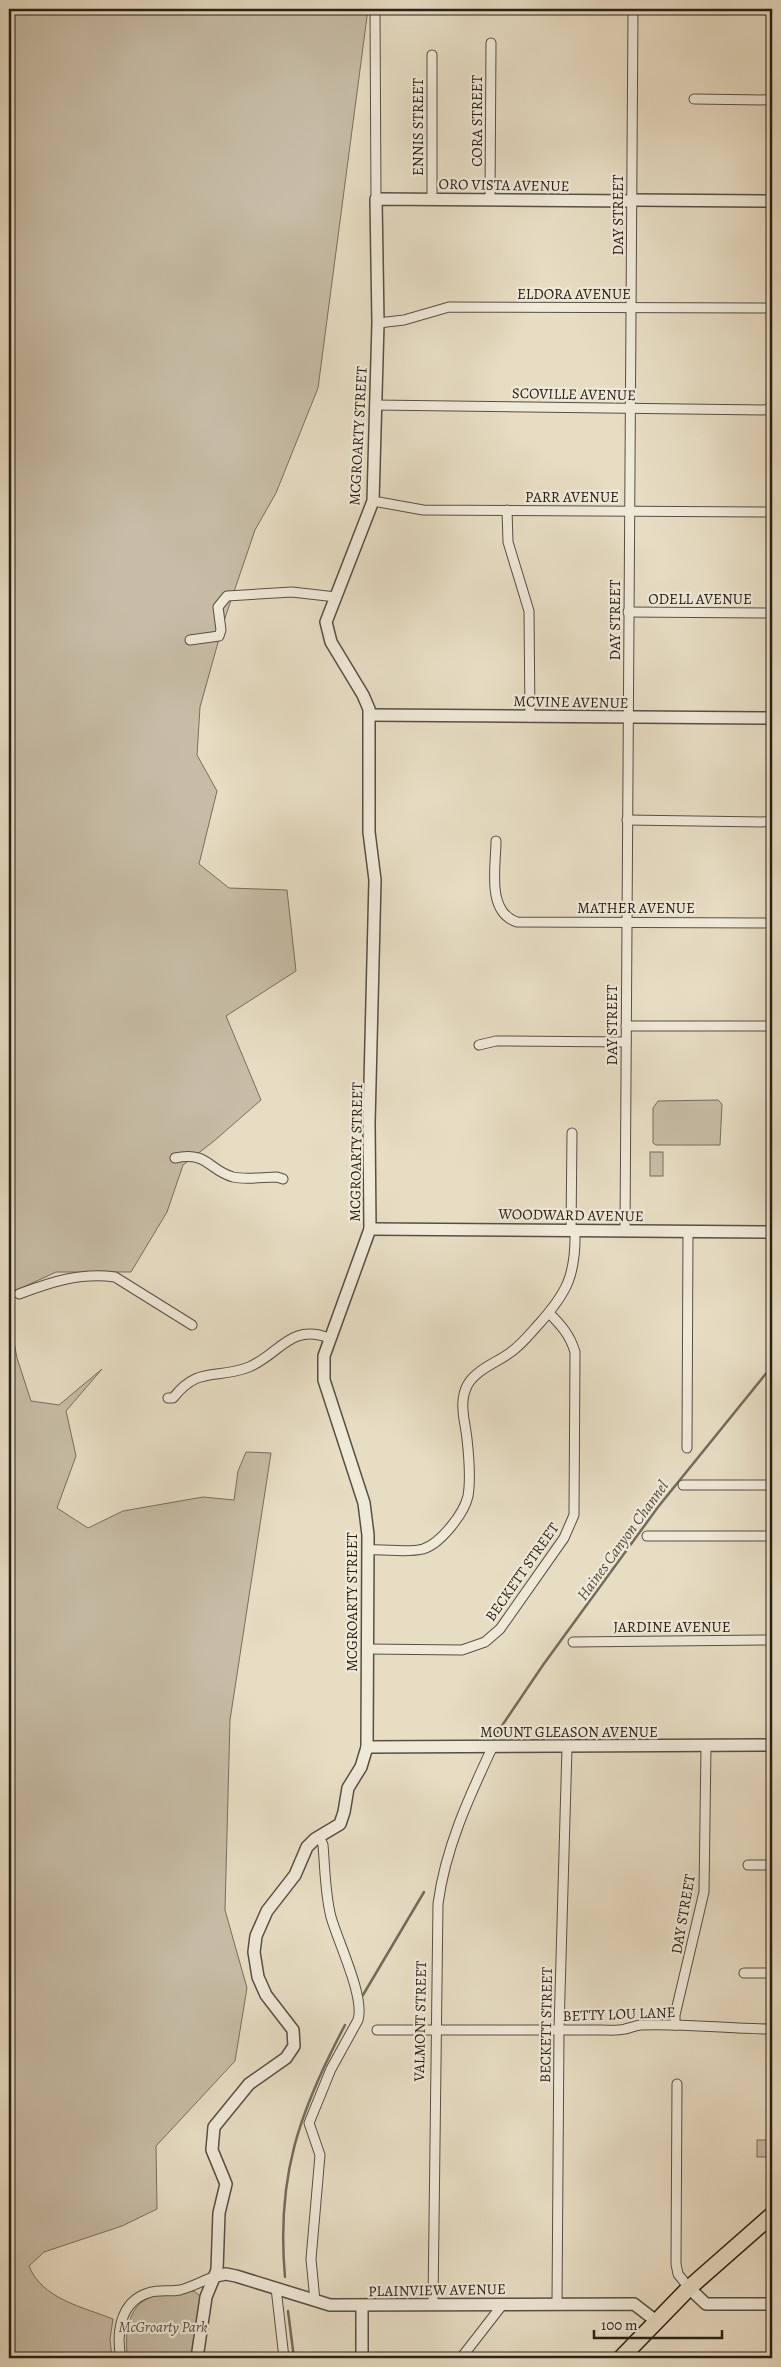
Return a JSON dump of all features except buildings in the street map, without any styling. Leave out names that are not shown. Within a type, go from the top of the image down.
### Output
[{"type":"main road","points":[[621,2358],[690,2288],[772,2215]]},
{"type":"street","name":"MCGROARTY STREET","points":[[197,2358],[206,2297],[216,2276],[219,2213],[226,2180],[212,2150],[214,2127],[249,2084],[286,2058],[294,2046],[294,2034],[291,2026],[266,1995],[258,1977],[254,1952],[256,1936],[267,1911],[295,1875],[304,1851],[320,1836],[335,1829],[342,1819],[347,1791],[361,1767],[367,1747],[370,1550],[364,1503],[324,1380],[323,1359],[370,1229],[369,1123],[374,880],[369,832],[370,714],[367,703],[345,667],[326,629],[326,622],[373,500],[378,323],[375,9]]},
{"type":"street","name":"DAY STREET","points":[[625,1231],[632,9]]},
{"type":"street","name":"CORA STREET","points":[[490,200],[491,42]]},
{"type":"street","name":"ENNIS STREET","points":[[432,54],[432,199]]},
{"type":"street","points":[[694,99],[772,100]]},
{"type":"street","name":"ORO VISTA AVENUE","points":[[376,199],[772,201]]},
{"type":"street","name":"ELDORA AVENUE","points":[[378,323],[404,320],[445,308],[772,308]]},
{"type":"street","name":"SCOVILLE AVENUE","points":[[375,406],[772,410]]},
{"type":"street","name":"PARR AVENUE","points":[[373,500],[423,510],[772,512]]},
{"type":"street","points":[[507,510],[508,542],[529,612],[530,716]]},
{"type":"street","points":[[190,640],[219,636],[221,630],[218,607],[222,599],[234,594],[270,595],[292,592],[336,598]]},
{"type":"street","name":"ODELL AVENUE","points":[[628,612],[772,613]]},
{"type":"street","name":"MCVINE AVENUE","points":[[370,714],[772,718]]},
{"type":"street","points":[[627,820],[772,822]]},
{"type":"street","name":"MATHER AVENUE","points":[[496,841],[496,894],[503,912],[511,920],[517,922],[772,923]]},
{"type":"street","points":[[626,1026],[772,1026]]},
{"type":"street","points":[[479,1045],[496,1042],[626,1042]]},
{"type":"street","points":[[370,1550],[418,1550],[435,1544],[442,1538],[465,1504],[468,1495],[468,1453],[462,1410],[466,1388],[475,1376],[517,1347],[549,1313],[565,1292],[572,1277],[575,1259],[572,1133]]},
{"type":"street","points":[[175,1158],[194,1156],[205,1160],[234,1177],[277,1177],[283,1179]]},
{"type":"street","name":"WOODWARD AVENUE","points":[[370,1229],[772,1232]]},
{"type":"street","points":[[687,1448],[688,1232]]},
{"type":"street","points":[[19,1294],[56,1281],[76,1277],[102,1275],[116,1277],[192,1325]]},
{"type":"street","name":"BECKETT STREET","points":[[368,1649],[462,1650],[485,1642],[500,1629],[564,1538],[574,1515],[574,1352],[572,1340],[549,1313]]},
{"type":"street","points":[[168,1398],[173,1398],[181,1387],[194,1378],[251,1366],[281,1344],[300,1335],[318,1334],[329,1338]]},
{"type":"street","points":[[683,1485],[772,1485]]},
{"type":"street","points":[[647,1536],[772,1536]]},
{"type":"street","name":"JARDINE AVENUE","points":[[573,1642],[772,1640]]},
{"type":"street","name":"DAY STREET","points":[[675,2025],[675,2015],[704,1892],[706,1746]]},
{"type":"street","name":"MOUNT GLEASON AVENUE","points":[[367,1747],[772,1746]]},
{"type":"street","name":"BECKETT STREET","points":[[557,2304],[558,2030],[567,1747]]},
{"type":"street","name":"VALMONT STREET","points":[[433,2304],[437,1916],[442,1877],[464,1812],[492,1748]]},
{"type":"street","points":[[315,2301],[311,2259],[320,2155],[309,2122],[330,2069],[358,2020],[359,2011],[357,1995],[331,1917],[323,1844],[320,1836]]},
{"type":"street","points":[[748,1865],[772,1865]]},
{"type":"street","points":[[744,1972],[772,1972]]},
{"type":"street","name":"BETTY LOU LANE","points":[[377,2030],[624,2030],[637,2026],[675,2025],[718,2025],[744,2029],[772,2029]]},
{"type":"street","points":[[677,2084],[676,2264],[678,2274],[706,2304],[772,2304]]},
{"type":"street","points":[[121,2358],[118,2340],[120,2324],[125,2312],[135,2300],[151,2292],[186,2288],[216,2276]]},
{"type":"street","name":"PLAINVIEW AVENUE","points":[[216,2276],[236,2276],[330,2305],[634,2304],[656,2322]]},
{"type":"street","points":[[276,2288],[284,2358]]},
{"type":"street","points":[[462,2358],[503,2304]]},
{"type":"street","points":[[362,2306],[362,2358]]},
{"type":"green space","points":[[9,9],[368,9],[318,388],[276,493],[255,530],[224,621],[200,707],[197,755],[217,791],[199,864],[229,888],[287,890],[296,971],[226,1016],[261,1100],[183,1165],[167,1212],[131,1272],[56,1272],[15,1291],[9,1316]]},
{"type":"green space","points":[[718,1100],[722,1104],[720,1145],[656,1145],[653,1143],[653,1108],[658,1101]]},
{"type":"green space","points":[[650,1152],[663,1152],[663,1176],[650,1176]]},
{"type":"green space","points":[[9,1316],[17,1358],[31,1401],[59,1405],[102,1369],[66,1411],[76,1456],[57,1508],[88,1528],[123,1511],[203,1497],[234,1500],[238,1471],[246,1452],[271,1453],[230,1720],[225,1910],[247,1988],[235,2061],[156,2146],[157,2209],[122,2226],[44,2252],[29,2266],[43,2287],[53,2294],[77,2306],[113,2319],[110,2339],[112,2358],[9,2358]]},
{"type":"green space","points":[[757,2140],[772,2140],[772,2157],[757,2157]]},
{"type":"green space","name":"McGroarty Park","points":[[194,2291],[200,2296],[200,2301],[191,2358],[128,2358],[127,2332],[132,2315],[137,2307],[151,2297]]},
{"type":"waterway","name":"Haines Canyon Channel","points":[[497,1733],[543,1665],[658,1507],[772,1366]]},
{"type":"waterway","name":"Haines Canyon Channel","points":[[363,1995],[424,1892]]},
{"type":"waterway","name":"Haines Canyon Channel","points":[[285,2277],[284,2208],[294,2146],[315,2087],[345,2025]]},
{"type":"waterway","name":"Haines Canyon Channel","points":[[288,2311],[294,2358]]}]
